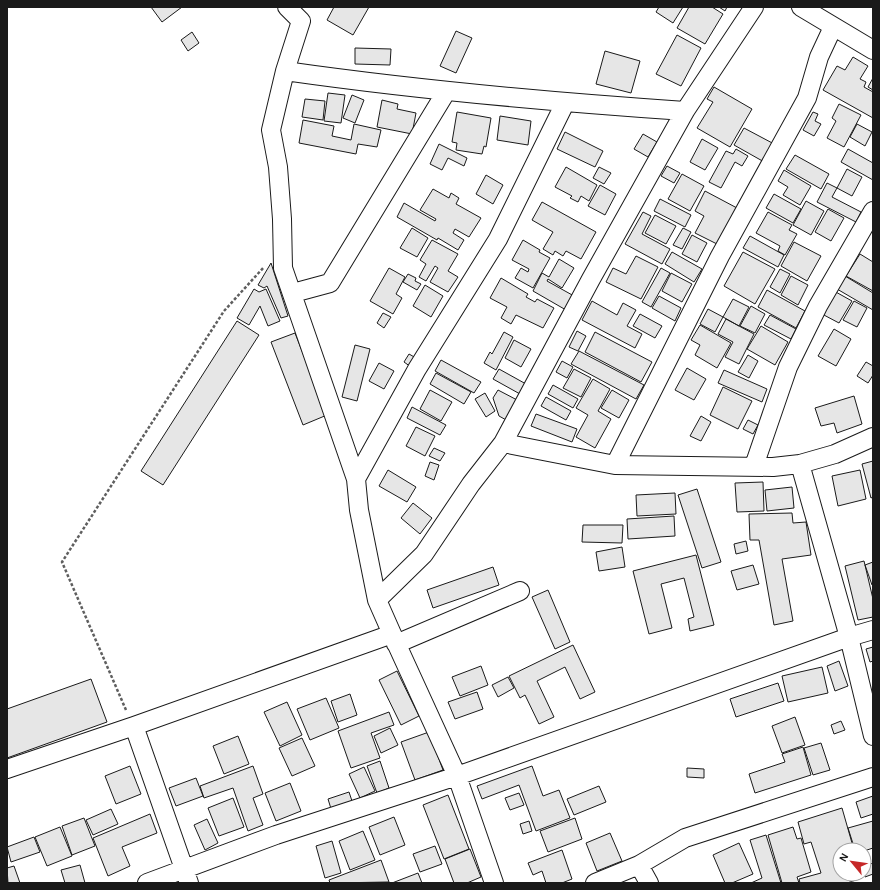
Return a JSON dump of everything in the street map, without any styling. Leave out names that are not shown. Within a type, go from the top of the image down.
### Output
[{"type":"street","points":[[287,7],[304,14],[285,71],[271,130],[278,167],[283,268],[293,293],[356,480],[359,510],[377,600],[457,776],[494,883]]},
{"type":"street","points":[[377,600],[424,554],[471,484],[503,443],[591,279],[685,111],[754,7]]},
{"type":"street","points":[[801,7],[873,50]]},
{"type":"street","points":[[615,465],[720,256],[807,98],[819,57],[833,27]]},
{"type":"street","points":[[285,71],[384,86],[565,103],[685,111]]},
{"type":"street","points":[[293,293],[330,283],[446,92]]},
{"type":"street","points":[[356,480],[417,369],[498,238],[565,103]]},
{"type":"street","points":[[754,466],[788,367],[818,306],[873,211]]},
{"type":"street","points":[[503,443],[615,465],[754,466],[800,464],[835,454],[873,437]]},
{"type":"street","points":[[800,464],[848,637],[873,736]]},
{"type":"street","points":[[7,769],[394,639],[520,591]]},
{"type":"street","points":[[147,883],[186,876],[276,835],[457,776],[848,637],[873,630]]},
{"type":"street","points":[[134,726],[186,876]]},
{"type":"street","points":[[595,883],[639,865],[685,838],[873,777]]},
{"type":"street","points":[[639,865],[649,883]]},
{"type":"path","points":[[134,726],[62,562],[224,310],[283,246]]},
{"type":"building","points":[[151,7],[182,7],[162,22]]},
{"type":"building","points":[[334,7],[369,7],[353,35],[327,20]]},
{"type":"building","points":[[659,7],[683,7],[673,23],[656,12]]},
{"type":"building","points":[[689,7],[712,7],[723,14],[705,44],[677,28]]},
{"type":"building","points":[[719,7],[727,7],[725,11]]},
{"type":"building","points":[[456,31],[472,38],[456,73],[440,66]]},
{"type":"building","points":[[192,32],[199,43],[188,51],[181,40]]},
{"type":"building","points":[[677,35],[701,48],[681,86],[656,74]]},
{"type":"building","points":[[355,48],[391,49],[390,65],[355,64]]},
{"type":"building","points":[[605,51],[640,61],[631,93],[596,84]]},
{"type":"building","points":[[853,57],[868,66],[860,79],[866,82],[864,87],[873,92],[873,118],[823,90],[837,66],[845,70]]},
{"type":"building","points":[[873,78],[873,90],[868,87]]},
{"type":"building","points":[[714,87],[752,109],[730,147],[697,128],[713,102],[707,99]]},
{"type":"building","points":[[328,93],[345,95],[341,123],[324,121]]},
{"type":"building","points":[[352,95],[364,100],[355,123],[343,118]]},
{"type":"building","points":[[305,99],[325,101],[323,120],[302,117]]},
{"type":"building","points":[[382,100],[398,104],[397,109],[416,113],[412,134],[377,127]]},
{"type":"building","points":[[839,104],[861,115],[844,147],[827,138],[836,121],[832,118]]},
{"type":"building","points":[[457,112],[491,118],[486,147],[484,146],[482,154],[456,150],[457,143],[452,142]]},
{"type":"building","points":[[813,112],[818,114],[815,121],[821,124],[814,136],[803,130]]},
{"type":"building","points":[[500,116],[531,121],[528,145],[497,140]]},
{"type":"building","points":[[303,120],[334,126],[332,136],[351,140],[354,124],[381,130],[377,147],[358,144],[356,154],[299,143]]},
{"type":"building","points":[[857,124],[872,132],[865,146],[850,137]]},
{"type":"building","points":[[744,128],[776,145],[766,163],[734,145]]},
{"type":"building","points":[[565,132],[603,151],[595,167],[557,149]]},
{"type":"building","points":[[643,134],[657,142],[648,157],[634,149]]},
{"type":"building","points":[[702,139],[718,148],[705,170],[690,162]]},
{"type":"building","points":[[439,144],[467,158],[464,166],[448,158],[442,170],[430,164]]},
{"type":"building","points":[[736,149],[748,156],[742,166],[735,162],[721,188],[709,182],[726,151],[733,154]]},
{"type":"building","points":[[848,149],[873,163],[873,180],[841,162]]},
{"type":"building","points":[[795,155],[829,174],[821,189],[786,169]]},
{"type":"building","points":[[667,166],[680,173],[674,183],[661,176]]},
{"type":"building","points":[[566,167],[597,185],[589,201],[581,196],[578,202],[570,198],[572,196],[555,187]]},
{"type":"building","points":[[599,167],[611,173],[604,184],[593,178]]},
{"type":"building","points":[[847,169],[862,177],[852,196],[837,188]]},
{"type":"building","points":[[784,170],[811,186],[800,205],[783,195],[788,187],[778,181]]},
{"type":"building","points":[[682,174],[704,186],[690,211],[668,199]]},
{"type":"building","points":[[486,175],[503,185],[493,204],[476,194]]},
{"type":"building","points":[[827,183],[837,188],[832,197],[861,212],[856,222],[817,202]]},
{"type":"building","points":[[600,185],[616,194],[605,215],[588,206]]},
{"type":"building","points":[[433,189],[449,198],[451,193],[459,198],[456,204],[481,218],[469,237],[455,229],[453,233],[464,240],[458,250],[397,217],[404,203],[435,221],[436,219],[420,210]]},
{"type":"building","points":[[705,191],[737,208],[717,244],[695,233],[704,216],[695,211]]},
{"type":"building","points":[[774,194],[801,209],[793,223],[766,208]]},
{"type":"building","points":[[660,199],[691,215],[685,227],[654,211]]},
{"type":"building","points":[[806,201],[824,211],[811,235],[793,225]]},
{"type":"building","points":[[542,202],[596,232],[581,259],[566,251],[563,256],[555,251],[553,255],[543,249],[553,232],[532,220]]},
{"type":"building","points":[[828,209],[844,218],[831,241],[815,232]]},
{"type":"building","points":[[643,212],[651,216],[642,234],[670,249],[662,264],[625,244]]},
{"type":"building","points":[[768,212],[792,225],[789,230],[797,234],[785,255],[778,251],[780,246],[756,233]]},
{"type":"building","points":[[655,215],[676,226],[666,244],[645,233]]},
{"type":"building","points":[[412,228],[428,238],[417,257],[400,248]]},
{"type":"building","points":[[683,228],[691,232],[682,249],[673,245]]},
{"type":"building","points":[[692,235],[707,243],[697,262],[682,254]]},
{"type":"building","points":[[750,236],[784,255],[778,267],[743,248]]},
{"type":"building","points":[[432,240],[458,254],[448,271],[458,277],[448,292],[430,282],[438,268],[435,266],[426,281],[419,277],[426,264],[420,260]]},
{"type":"building","points":[[523,240],[550,258],[533,288],[515,278],[521,268],[528,272],[529,269],[512,260]]},
{"type":"building","points":[[794,242],[821,256],[807,281],[781,266]]},
{"type":"building","points":[[672,252],[702,269],[694,282],[665,264]]},
{"type":"building","points":[[743,252],[775,269],[755,304],[724,286]]},
{"type":"building","points":[[860,254],[873,262],[873,291],[846,276]]},
{"type":"building","points":[[636,256],[658,267],[641,299],[606,282],[613,268],[626,274]]},
{"type":"building","points":[[559,259],[574,268],[562,288],[548,279],[547,281],[574,296],[566,310],[533,291],[542,273],[549,277]]},
{"type":"building","points":[[271,263],[288,316],[281,318],[267,286],[264,288],[258,285]]},
{"type":"building","points":[[389,268],[405,277],[396,294],[402,298],[393,314],[370,301]]},
{"type":"building","points":[[661,268],[670,273],[651,307],[642,302]]},
{"type":"building","points":[[780,269],[790,274],[780,293],[770,287]]},
{"type":"building","points":[[671,273],[692,284],[682,302],[662,291]]},
{"type":"building","points":[[408,274],[416,278],[415,281],[421,284],[417,290],[403,282]]},
{"type":"building","points":[[791,276],[808,285],[798,305],[781,295]]},
{"type":"building","points":[[845,276],[873,293],[873,310],[837,289]]},
{"type":"building","points":[[501,278],[528,294],[526,297],[535,302],[537,299],[554,308],[543,328],[516,315],[511,324],[501,318],[507,307],[490,298]]},
{"type":"building","points":[[425,285],[443,296],[431,317],[413,306]]},
{"type":"building","points":[[254,289],[259,292],[266,289],[280,321],[268,326],[260,306],[249,325],[237,318]]},
{"type":"building","points":[[767,290],[805,311],[796,328],[758,307]]},
{"type":"building","points":[[834,291],[852,301],[839,323],[822,314]]},
{"type":"building","points":[[659,296],[681,308],[675,321],[652,308]]},
{"type":"building","points":[[733,299],[749,307],[739,326],[723,317]]},
{"type":"building","points":[[592,301],[617,315],[623,303],[636,310],[627,326],[642,334],[635,348],[582,320]]},
{"type":"building","points":[[854,301],[867,308],[857,327],[843,320]]},
{"type":"building","points":[[751,306],[765,314],[755,333],[740,326]]},
{"type":"building","points":[[708,309],[723,317],[715,332],[700,324]]},
{"type":"building","points":[[383,313],[391,317],[384,328],[377,323]]},
{"type":"building","points":[[640,314],[662,326],[655,338],[633,326]]},
{"type":"building","points":[[770,315],[796,329],[791,339],[764,325]]},
{"type":"building","points":[[726,319],[754,334],[739,364],[725,357],[733,342],[718,334]]},
{"type":"building","points":[[237,321],[259,335],[163,485],[141,471]]},
{"type":"building","points":[[700,325],[731,343],[717,368],[695,355],[700,345],[691,340]]},
{"type":"building","points":[[761,326],[788,342],[775,365],[747,349]]},
{"type":"building","points":[[834,329],[851,339],[836,366],[818,356]]},
{"type":"building","points":[[577,331],[586,336],[578,351],[569,347]]},
{"type":"building","points":[[504,332],[513,337],[496,370],[484,363],[490,352],[492,354]]},
{"type":"building","points":[[595,332],[652,362],[641,382],[585,352]]},
{"type":"building","points":[[295,333],[327,415],[303,425],[271,342]]},
{"type":"building","points":[[514,340],[531,349],[521,367],[505,358]]},
{"type":"building","points":[[355,345],[370,349],[357,401],[342,397]]},
{"type":"building","points":[[579,351],[644,385],[636,399],[571,364]]},
{"type":"building","points":[[409,354],[416,358],[411,367],[404,362]]},
{"type":"building","points":[[748,355],[758,361],[749,378],[738,372]]},
{"type":"building","points":[[441,360],[481,382],[474,393],[435,371]]},
{"type":"building","points":[[562,361],[573,367],[567,378],[556,372]]},
{"type":"building","points":[[866,362],[873,366],[873,375],[868,383],[857,376]]},
{"type":"building","points":[[379,363],[394,371],[384,389],[369,381]]},
{"type":"building","points":[[687,368],[706,379],[694,400],[675,390]]},
{"type":"building","points":[[499,369],[526,384],[520,394],[493,379]]},
{"type":"building","points":[[574,369],[591,378],[581,397],[563,388]]},
{"type":"building","points":[[724,370],[767,389],[762,402],[718,383]]},
{"type":"building","points":[[436,373],[471,392],[464,404],[430,384]]},
{"type":"building","points":[[593,379],[610,389],[598,411],[611,419],[595,448],[576,437],[588,415],[576,408]]},
{"type":"building","points":[[553,385],[578,399],[573,408],[548,394]]},
{"type":"building","points":[[723,387],[752,401],[738,429],[710,415]]},
{"type":"building","points":[[430,390],[452,402],[441,421],[420,409]]},
{"type":"building","points":[[498,390],[519,401],[508,421],[499,416],[493,398]]},
{"type":"building","points":[[612,390],[629,400],[619,418],[601,408]]},
{"type":"building","points":[[485,393],[495,411],[486,417],[475,399]]},
{"type":"building","points":[[854,396],[862,424],[837,433],[834,423],[821,426],[815,408]]},
{"type":"building","points":[[546,397],[571,411],[566,420],[541,406]]},
{"type":"building","points":[[412,407],[446,425],[440,435],[407,418]]},
{"type":"building","points":[[536,414],[577,429],[572,442],[531,426]]},
{"type":"building","points":[[701,416],[711,422],[701,441],[690,436]]},
{"type":"building","points":[[748,420],[758,425],[753,434],[743,429]]},
{"type":"building","points":[[416,427],[435,436],[425,456],[406,446]]},
{"type":"building","points":[[434,448],[445,453],[440,461],[429,456]]},
{"type":"building","points":[[873,461],[873,497],[871,498],[862,464]]},
{"type":"building","points":[[430,462],[439,465],[434,480],[425,476]]},
{"type":"building","points":[[388,470],[416,487],[407,502],[379,486]]},
{"type":"building","points":[[860,470],[866,499],[838,506],[832,476]]},
{"type":"building","points":[[763,482],[764,511],[737,512],[735,483]]},
{"type":"building","points":[[792,487],[794,508],[767,511],[765,490]]},
{"type":"building","points":[[697,489],[721,562],[702,568],[678,495]]},
{"type":"building","points":[[675,493],[676,514],[637,516],[636,495]]},
{"type":"building","points":[[413,503],[432,518],[420,534],[401,518]]},
{"type":"building","points":[[792,513],[793,523],[806,522],[811,555],[782,559],[793,621],[774,625],[759,540],[750,540],[749,514]]},
{"type":"building","points":[[674,516],[675,536],[628,539],[627,519]]},
{"type":"building","points":[[583,525],[623,525],[622,543],[582,542]]},
{"type":"building","points":[[746,541],[748,551],[736,554],[734,544]]},
{"type":"building","points":[[622,547],[625,567],[599,571],[596,552]]},
{"type":"building","points":[[696,555],[714,625],[690,631],[688,619],[694,617],[684,578],[661,584],[672,628],[649,634],[633,571]]},
{"type":"building","points":[[864,561],[873,599],[873,617],[858,620],[845,566]]},
{"type":"building","points":[[873,562],[873,585],[872,585],[865,565]]},
{"type":"building","points":[[753,565],[759,584],[737,590],[731,571]]},
{"type":"building","points":[[493,567],[499,585],[433,608],[427,590]]},
{"type":"building","points":[[548,590],[570,642],[555,649],[532,597]]},
{"type":"building","points":[[573,645],[595,692],[580,699],[565,667],[537,681],[554,717],[539,724],[525,695],[520,698],[509,676]]},
{"type":"building","points":[[873,647],[873,661],[870,662],[866,649]]},
{"type":"building","points":[[839,661],[848,686],[835,691],[827,666]]},
{"type":"building","points":[[481,666],[488,685],[460,696],[452,677]]},
{"type":"building","points":[[822,667],[828,693],[788,702],[782,676]]},
{"type":"building","points":[[397,671],[419,716],[401,725],[379,680]]},
{"type":"building","points":[[508,677],[514,688],[498,697],[492,685]]},
{"type":"building","points":[[91,679],[107,722],[7,758],[7,709]]},
{"type":"building","points":[[778,683],[784,701],[736,717],[730,699]]},
{"type":"building","points":[[477,692],[483,709],[455,719],[448,702]]},
{"type":"building","points":[[350,694],[357,715],[338,722],[331,701]]},
{"type":"building","points":[[326,698],[339,728],[310,740],[297,709]]},
{"type":"building","points":[[287,702],[302,735],[280,746],[264,712]]},
{"type":"building","points":[[389,712],[394,725],[371,733],[380,758],[351,768],[338,731]]},
{"type":"building","points":[[795,717],[805,745],[782,753],[772,726]]},
{"type":"building","points":[[841,721],[845,730],[834,734],[831,725]]},
{"type":"building","points":[[390,728],[398,745],[381,753],[374,736]]},
{"type":"building","points":[[429,732],[443,770],[415,780],[401,742]]},
{"type":"building","points":[[238,736],[249,764],[224,774],[213,746]]},
{"type":"building","points":[[302,738],[315,766],[292,776],[279,748]]},
{"type":"building","points":[[821,743],[830,770],[813,775],[804,748]]},
{"type":"building","points":[[803,747],[811,775],[755,793],[749,774],[785,762],[782,754]]},
{"type":"building","points":[[380,761],[389,788],[377,793],[367,766]]},
{"type":"building","points":[[130,766],[141,794],[116,804],[105,776]]},
{"type":"building","points":[[253,766],[263,794],[253,798],[263,825],[248,831],[233,788],[204,798],[200,786]]},
{"type":"building","points":[[532,766],[543,796],[559,790],[570,818],[536,831],[519,785],[482,799],[477,786]]},
{"type":"building","points":[[364,767],[375,791],[360,798],[349,774]]},
{"type":"building","points":[[687,768],[704,769],[704,778],[687,777]]},
{"type":"building","points":[[196,778],[203,796],[176,806],[169,788]]},
{"type":"building","points":[[290,783],[301,811],[276,821],[265,793]]},
{"type":"building","points":[[599,786],[606,802],[574,815],[567,799]]},
{"type":"building","points":[[349,792],[353,804],[332,812],[328,799]]},
{"type":"building","points":[[519,793],[524,805],[510,810],[505,798]]},
{"type":"building","points":[[448,795],[469,849],[444,859],[423,805]]},
{"type":"building","points":[[873,796],[873,814],[861,818],[856,802]]},
{"type":"building","points":[[233,798],[244,827],[219,836],[208,808]]},
{"type":"building","points":[[842,808],[852,842],[832,842],[832,882],[850,882],[800,883],[799,879],[821,873],[811,842],[804,844],[798,822]]},
{"type":"building","points":[[111,809],[118,824],[93,835],[86,820]]},
{"type":"building","points":[[150,814],[157,833],[122,847],[130,866],[108,876],[93,838]]},
{"type":"building","points":[[394,817],[405,845],[380,855],[369,827]]},
{"type":"building","points":[[84,818],[95,846],[72,855],[62,826]]},
{"type":"building","points":[[575,818],[582,839],[548,852],[540,831]]},
{"type":"building","points":[[207,819],[218,843],[205,850],[194,825]]},
{"type":"building","points":[[529,821],[532,831],[523,834],[520,824]]},
{"type":"building","points":[[873,821],[873,848],[872,842],[852,842],[848,828]]},
{"type":"building","points":[[60,827],[72,856],[47,866],[35,837]]},
{"type":"building","points":[[793,827],[797,839],[801,838],[811,872],[797,877],[799,883],[782,883],[768,835]]},
{"type":"building","points":[[363,831],[375,860],[350,870],[339,841]]},
{"type":"building","points":[[610,833],[622,861],[597,871],[586,843]]},
{"type":"building","points":[[766,835],[781,883],[751,883],[762,878],[750,840]]},
{"type":"building","points":[[34,837],[40,852],[11,862],[7,847]]},
{"type":"building","points":[[332,841],[341,873],[325,878],[316,846]]},
{"type":"building","points":[[739,843],[753,874],[732,883],[725,883],[713,855]]},
{"type":"building","points":[[435,846],[442,864],[420,872],[413,854]]},
{"type":"building","points":[[470,849],[481,877],[467,883],[454,883],[445,859]]},
{"type":"building","points":[[562,850],[572,879],[562,883],[546,883],[542,871],[533,875],[528,863]]},
{"type":"building","points":[[381,860],[389,882],[330,883],[329,880]]},
{"type":"building","points":[[872,863],[873,863],[872,874]]},
{"type":"building","points":[[80,865],[85,883],[65,883],[61,870]]},
{"type":"building","points":[[14,866],[20,883],[8,883],[7,868]]},
{"type":"building","points":[[418,873],[422,883],[392,883]]}]
